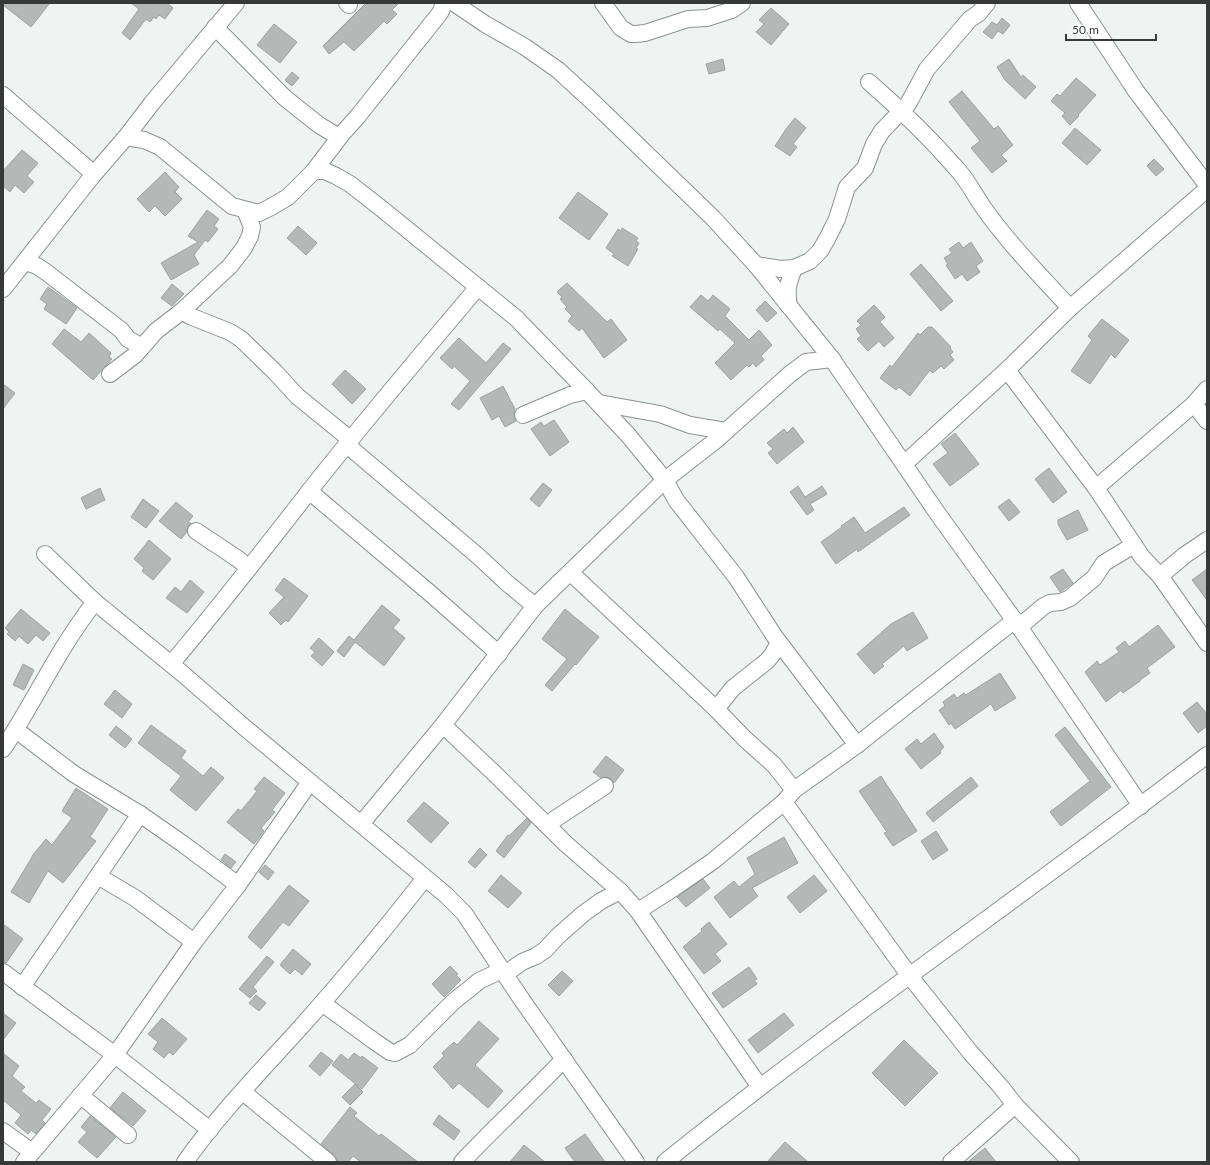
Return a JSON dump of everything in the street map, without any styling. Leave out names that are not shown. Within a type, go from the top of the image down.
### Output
[{"type":"street","points":[[3,290],[94,174],[236,3]]},
{"type":"street","points":[[126,137],[144,140],[160,147],[232,206],[259,213],[288,197],[314,171],[440,13],[443,3]]},
{"type":"street","points":[[455,3],[485,24],[525,47],[558,70],[713,218],[756,265],[832,358],[904,464],[1017,624],[1141,806]]},
{"type":"street","points":[[603,3],[621,28],[631,34],[635,34],[646,33],[688,19],[707,18],[732,10],[742,3]]},
{"type":"street","points":[[756,265],[781,269],[794,268],[810,261],[820,251],[837,219],[848,188],[865,168],[874,144],[882,131],[902,111],[927,69],[970,19],[979,13],[987,3]]},
{"type":"street","points":[[904,464],[1006,370],[1070,308],[1207,187],[1136,91],[1078,3]]},
{"type":"street","points":[[215,28],[285,98],[319,125],[336,142]]},
{"type":"street","points":[[869,82],[902,111],[958,170],[968,182],[983,207],[1014,245],[1070,308]]},
{"type":"street","points":[[3,95],[94,174]]},
{"type":"street","points":[[336,142],[330,161],[336,176]]},
{"type":"street","points":[[314,171],[325,171],[336,176],[363,194],[516,318],[587,391],[628,435],[665,480],[676,500],[736,577],[756,610],[779,643],[857,746]]},
{"type":"street","points":[[110,374],[135,355],[156,331],[182,311],[218,278],[244,248],[250,236],[252,227],[244,210]]},
{"type":"street","points":[[25,262],[37,266],[46,272],[121,330],[128,339],[142,347]]},
{"type":"street","points":[[789,306],[787,291],[794,268]]},
{"type":"street","points":[[171,664],[309,491],[478,287]]},
{"type":"street","points":[[182,311],[190,316],[230,332],[241,339],[297,396],[507,583],[535,606]]},
{"type":"street","points":[[361,824],[499,654],[535,606],[571,573],[665,480],[715,441],[790,374],[806,362],[832,358]]},
{"type":"street","points":[[1006,370],[1096,488],[1142,557],[1160,576],[1207,643]]},
{"type":"street","points":[[1096,488],[1194,404],[1207,389]]},
{"type":"street","points":[[523,415],[570,395],[587,391]]},
{"type":"street","points":[[598,404],[660,414],[690,425],[726,431]]},
{"type":"street","points":[[1194,404],[1207,421]]},
{"type":"street","points":[[309,491],[431,594],[499,654]]},
{"type":"street","points":[[196,531],[249,568]]},
{"type":"street","points":[[1160,576],[1185,555],[1207,540]]},
{"type":"street","points":[[638,910],[713,862],[789,796],[1017,624],[1026,621],[1050,603],[1061,602],[1070,598],[1094,578],[1104,563],[1134,545]]},
{"type":"street","points":[[45,554],[95,602],[446,895],[464,913],[503,972],[636,1162]]},
{"type":"street","points":[[571,573],[774,765],[789,796],[909,975],[970,1052],[1015,1105],[1071,1162]]},
{"type":"street","points":[[4,746],[16,730],[68,640],[95,602]]},
{"type":"street","points":[[716,709],[733,688],[772,656],[779,643]]},
{"type":"street","points":[[442,725],[494,773],[566,844],[620,891],[638,910],[760,1087]]},
{"type":"street","points":[[16,730],[74,774],[140,814],[238,885]]},
{"type":"street","points":[[665,1162],[760,1087],[909,975],[1141,806],[1207,756]]},
{"type":"street","points":[[3,1131],[28,1157],[115,1055],[194,942],[238,885],[310,782]]},
{"type":"street","points":[[548,826],[555,819],[605,786]]},
{"type":"street","points":[[22,987],[140,814]]},
{"type":"street","points":[[98,876],[141,903],[194,942]]},
{"type":"street","points":[[186,1162],[210,1130],[322,1003],[374,942],[425,878]]},
{"type":"street","points":[[322,1003],[390,1052],[395,1053],[410,1045],[454,1001],[479,981],[503,972],[536,956],[545,950],[558,936],[584,914],[601,901],[620,891]]},
{"type":"street","points":[[3,972],[115,1055],[210,1130]]},
{"type":"street","points":[[462,1162],[564,1059]]},
{"type":"street","points":[[243,1092],[328,1162]]},
{"type":"street","points":[[80,1096],[128,1135]]},
{"type":"street","points":[[952,1162],[1015,1105]]},
{"type":"building","points":[[3,3],[50,3],[31,27],[3,5]]},
{"type":"building","points":[[131,3],[167,3],[173,8],[165,19],[159,15],[156,19],[154,17],[150,22],[146,19],[130,40],[122,33],[139,9]]},
{"type":"building","points":[[366,3],[399,3],[392,10],[397,14],[387,24],[384,21],[354,51],[344,42],[329,54],[323,46]]},
{"type":"building","points":[[771,8],[789,24],[771,45],[756,32],[764,24],[759,20]]},
{"type":"building","points":[[1002,18],[1010,25],[1003,34],[998,31],[992,39],[983,32],[992,22],[997,25]]},
{"type":"building","points":[[274,24],[297,42],[280,63],[257,45]]},
{"type":"building","points":[[723,59],[725,70],[709,74],[706,64]]},
{"type":"building","points":[[1009,59],[1021,77],[1023,75],[1036,87],[1025,99],[1005,80],[997,67]]},
{"type":"building","points":[[292,72],[299,78],[292,86],[285,80]]},
{"type":"building","points":[[1076,78],[1096,95],[1070,125],[1062,116],[1065,113],[1051,101],[1057,94],[1060,96]]},
{"type":"building","points":[[962,91],[994,129],[998,126],[1013,145],[1001,155],[1007,161],[992,173],[971,148],[980,141],[949,102]]},
{"type":"building","points":[[795,118],[806,128],[793,144],[797,147],[790,156],[775,146]]},
{"type":"building","points":[[1075,128],[1101,150],[1087,165],[1062,143]]},
{"type":"building","points":[[22,150],[38,163],[27,176],[34,182],[24,193],[15,185],[10,192],[3,186],[3,171]]},
{"type":"building","points":[[1154,159],[1164,169],[1156,176],[1147,166]]},
{"type":"building","points":[[165,172],[179,187],[175,192],[182,199],[165,216],[155,206],[149,212],[137,199]]},
{"type":"building","points":[[578,192],[608,214],[589,240],[559,218]]},
{"type":"building","points":[[207,210],[219,219],[214,226],[218,229],[208,242],[205,240],[194,255],[199,264],[171,280],[161,263],[198,242],[188,236]]},
{"type":"building","points":[[298,226],[317,243],[306,255],[287,238]]},
{"type":"building","points":[[622,228],[638,238],[636,241],[639,243],[636,248],[638,249],[628,266],[612,256],[614,254],[606,248],[618,229],[621,231]]},
{"type":"building","points":[[959,242],[963,248],[971,242],[983,261],[976,266],[980,272],[967,281],[962,274],[955,279],[946,265],[948,264],[944,258],[952,253],[949,249]]},
{"type":"building","points":[[921,264],[953,301],[941,311],[910,274]]},
{"type":"building","points":[[567,283],[607,322],[611,319],[627,340],[604,358],[582,328],[579,331],[568,321],[572,316],[565,309],[567,307],[560,299],[562,297],[557,292]]},
{"type":"building","points":[[172,284],[184,294],[172,306],[161,298]]},
{"type":"building","points":[[48,287],[77,308],[66,324],[44,309],[47,304],[40,299]]},
{"type":"building","points":[[701,295],[708,301],[713,295],[730,309],[725,316],[749,340],[759,330],[772,345],[761,356],[764,360],[756,367],[753,363],[749,367],[747,365],[731,380],[715,363],[735,343],[720,329],[718,331],[690,307]]},
{"type":"building","points":[[765,301],[777,313],[767,322],[756,310]]},
{"type":"building","points":[[874,305],[885,317],[880,322],[894,338],[884,347],[879,341],[868,351],[857,339],[861,336],[856,329],[861,325],[857,321]]},
{"type":"building","points":[[1102,319],[1129,340],[1115,358],[1111,354],[1090,384],[1071,371],[1092,340],[1088,336]]},
{"type":"building","points":[[928,327],[932,327],[951,347],[950,348],[953,352],[950,355],[954,360],[944,369],[941,366],[933,373],[930,370],[910,396],[899,387],[896,390],[880,378],[890,365],[892,367],[918,333],[920,335]]},
{"type":"building","points":[[64,329],[81,342],[89,333],[111,353],[109,357],[112,359],[93,380],[52,344]]},
{"type":"building","points":[[459,338],[486,363],[503,343],[511,349],[459,410],[451,404],[470,381],[454,366],[452,369],[440,358]]},
{"type":"building","points":[[345,370],[366,389],[352,404],[332,384]]},
{"type":"building","points":[[3,384],[15,393],[3,409]]},
{"type":"building","points":[[503,386],[515,409],[514,414],[516,421],[505,427],[499,416],[492,420],[480,398]]},
{"type":"building","points":[[554,420],[569,442],[550,456],[531,429],[541,422],[544,426]]},
{"type":"building","points":[[793,427],[804,442],[777,464],[768,453],[773,449],[767,443],[784,429],[787,433]]},
{"type":"building","points":[[955,433],[979,464],[950,486],[933,464],[948,453],[941,444]]},
{"type":"building","points":[[1049,468],[1067,492],[1053,503],[1035,479]]},
{"type":"building","points":[[543,483],[552,490],[539,507],[530,499]]},
{"type":"building","points":[[798,486],[805,497],[822,486],[827,494],[810,504],[814,510],[807,515],[790,492]]},
{"type":"building","points":[[100,488],[105,500],[86,509],[81,498]]},
{"type":"building","points":[[143,499],[159,511],[146,528],[131,517]]},
{"type":"building","points":[[1009,499],[1020,512],[1009,521],[998,507]]},
{"type":"building","points":[[176,502],[193,516],[188,522],[191,523],[188,526],[187,532],[181,539],[159,521]]},
{"type":"building","points":[[904,507],[910,515],[858,552],[857,549],[836,564],[821,542],[854,517],[865,533]]},
{"type":"building","points":[[1078,510],[1088,530],[1067,540],[1058,524],[1058,520]]},
{"type":"building","points":[[149,540],[171,559],[153,580],[142,571],[144,568],[134,559]]},
{"type":"building","points":[[1063,569],[1073,583],[1060,592],[1050,577]]},
{"type":"building","points":[[1207,569],[1207,600],[1192,580]]},
{"type":"building","points":[[284,578],[308,596],[288,622],[286,620],[281,625],[269,613],[284,597],[275,590]]},
{"type":"building","points":[[190,580],[204,592],[187,613],[166,598],[175,587],[181,592]]},
{"type":"building","points":[[382,605],[400,620],[393,628],[405,638],[384,666],[355,642],[344,657],[337,651],[349,636],[354,640]]},
{"type":"building","points":[[21,609],[50,633],[43,641],[36,635],[28,644],[19,636],[15,641],[7,634],[9,632],[5,628]]},
{"type":"building","points":[[565,609],[599,637],[552,691],[545,685],[567,659],[542,639]]},
{"type":"building","points":[[913,612],[928,638],[907,651],[904,646],[882,664],[884,666],[874,674],[857,654],[891,624]]},
{"type":"building","points":[[1158,625],[1175,647],[1147,668],[1150,673],[1140,681],[1123,693],[1121,690],[1106,702],[1085,672],[1097,661],[1100,665],[1119,652],[1116,648],[1125,641],[1129,647]]},
{"type":"building","points":[[319,638],[334,652],[322,666],[311,656],[315,652],[310,648]]},
{"type":"building","points":[[23,664],[34,670],[24,690],[13,685]]},
{"type":"building","points":[[1000,673],[1016,698],[995,711],[991,704],[955,729],[951,723],[949,725],[939,710],[945,706],[943,702],[954,694],[957,698],[964,693],[966,695]]},
{"type":"building","points":[[115,690],[132,704],[122,718],[104,704]]},
{"type":"building","points":[[1197,702],[1207,714],[1207,726],[1198,733],[1183,713]]},
{"type":"building","points":[[151,725],[186,751],[181,758],[203,776],[211,767],[224,778],[196,811],[170,790],[181,776],[138,743]]},
{"type":"building","points":[[116,726],[132,739],[125,748],[109,735]]},
{"type":"building","points":[[1065,727],[1111,787],[1061,826],[1050,812],[1090,781],[1055,735]]},
{"type":"building","points":[[934,733],[944,747],[940,751],[941,753],[921,769],[905,749],[917,739],[921,744]]},
{"type":"building","points":[[606,756],[624,770],[614,783],[610,778],[601,778],[593,772]]},
{"type":"building","points":[[881,776],[917,831],[893,846],[884,833],[887,832],[859,791]]},
{"type":"building","points":[[264,777],[285,793],[272,810],[275,812],[261,828],[264,831],[254,844],[227,822],[238,809],[241,811],[257,791],[254,789]]},
{"type":"building","points":[[971,777],[978,786],[933,822],[926,813]]},
{"type":"building","points":[[76,788],[108,809],[90,837],[96,841],[63,883],[48,871],[29,903],[11,892],[32,856],[46,839],[52,845],[72,818],[62,811]]},
{"type":"building","points":[[424,802],[449,823],[431,843],[407,821]]},
{"type":"building","points":[[527,818],[531,823],[504,858],[496,851],[508,835],[509,836]]},
{"type":"building","points":[[936,831],[948,850],[933,860],[921,841]]},
{"type":"building","points":[[784,837],[798,863],[752,888],[758,896],[730,918],[714,897],[734,881],[739,887],[755,874],[747,858]]},
{"type":"building","points":[[480,848],[487,855],[475,868],[468,862]]},
{"type":"building","points":[[225,854],[236,862],[231,868],[221,860]]},
{"type":"building","points":[[265,865],[274,872],[268,880],[259,872]]},
{"type":"building","points":[[501,875],[522,893],[508,908],[488,891]]},
{"type":"building","points":[[814,875],[827,891],[800,913],[787,897]]},
{"type":"building","points":[[703,879],[710,888],[686,907],[677,897]]},
{"type":"building","points":[[289,885],[309,901],[289,926],[283,922],[261,949],[248,937]]},
{"type":"building","points":[[709,922],[727,944],[715,954],[721,961],[704,974],[683,947],[702,931],[701,929]]},
{"type":"building","points":[[3,924],[23,939],[6,963],[3,963]]},
{"type":"building","points":[[293,949],[311,964],[302,975],[295,969],[290,974],[280,965]]},
{"type":"building","points":[[267,956],[274,962],[253,987],[257,991],[250,998],[239,989]]},
{"type":"building","points":[[450,966],[458,974],[456,975],[461,980],[444,997],[432,984]]},
{"type":"building","points":[[749,967],[757,979],[754,980],[757,984],[723,1008],[712,993]]},
{"type":"building","points":[[562,971],[573,981],[559,996],[548,985]]},
{"type":"building","points":[[256,995],[266,1003],[259,1011],[249,1003]]},
{"type":"building","points":[[3,1013],[16,1023],[3,1040]]},
{"type":"building","points":[[784,1013],[794,1025],[758,1053],[748,1040]]},
{"type":"building","points":[[162,1018],[187,1039],[173,1055],[169,1052],[164,1058],[153,1049],[158,1042],[148,1034]]},
{"type":"building","points":[[479,1021],[499,1039],[475,1065],[503,1091],[488,1108],[459,1083],[453,1089],[433,1067],[444,1056],[442,1053],[454,1042],[457,1045]]},
{"type":"building","points":[[904,1040],[938,1073],[905,1106],[872,1073]]},
{"type":"building","points":[[321,1052],[333,1061],[320,1076],[309,1066]]},
{"type":"building","points":[[3,1053],[19,1066],[12,1076],[25,1087],[21,1091],[36,1103],[39,1100],[51,1109],[42,1120],[45,1123],[36,1134],[31,1130],[28,1134],[15,1123],[21,1115],[3,1100]]},
{"type":"building","points":[[354,1053],[361,1058],[362,1056],[378,1068],[362,1089],[332,1065],[341,1054],[348,1060]]},
{"type":"building","points":[[355,1084],[363,1092],[350,1105],[342,1097]]},
{"type":"building","points":[[123,1092],[146,1111],[133,1126],[110,1108]]},
{"type":"building","points":[[350,1107],[357,1113],[354,1116],[379,1136],[381,1134],[418,1162],[361,1162],[353,1156],[348,1162],[337,1162],[334,1155],[321,1144]]},
{"type":"building","points":[[439,1115],[460,1131],[454,1140],[433,1124]]},
{"type":"building","points":[[90,1116],[116,1137],[97,1158],[78,1142],[87,1132],[81,1127]]},
{"type":"building","points":[[585,1134],[605,1162],[575,1162],[565,1148]]},
{"type":"building","points":[[785,1142],[808,1162],[767,1162]]},
{"type":"building","points":[[524,1145],[545,1162],[510,1162]]},
{"type":"building","points":[[985,1148],[996,1162],[968,1162]]}]
